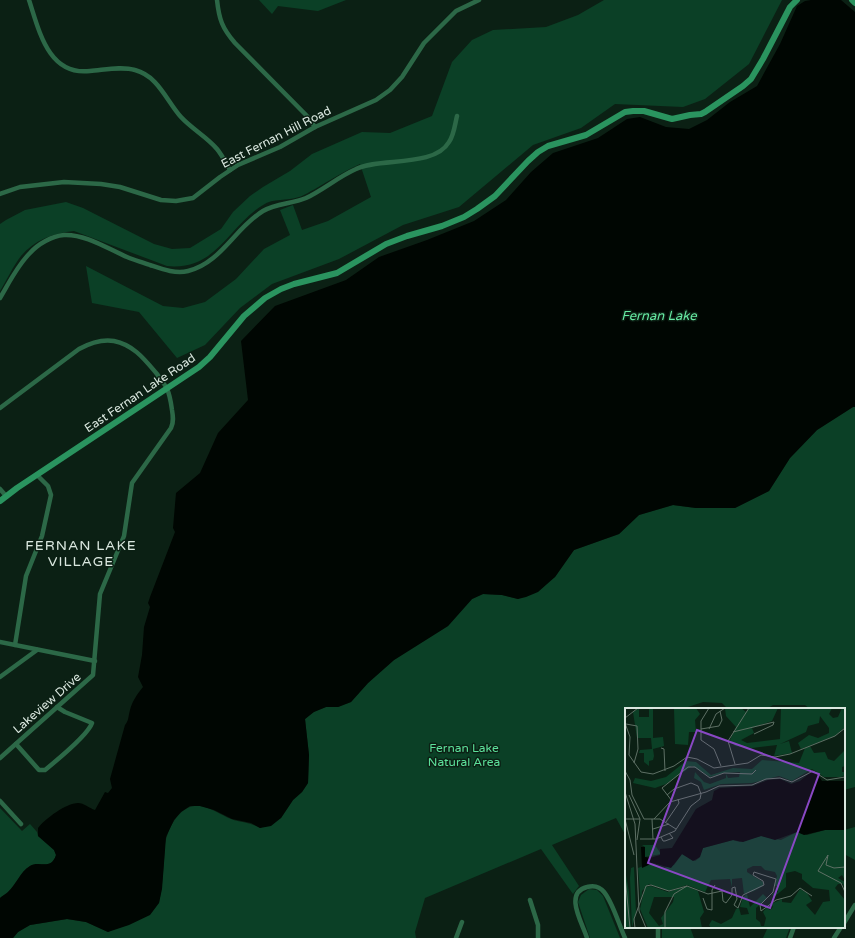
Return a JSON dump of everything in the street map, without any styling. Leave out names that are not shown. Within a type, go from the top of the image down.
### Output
[{"type":"street","points":[[28,0],[49,53],[64,67],[82,72],[118,68],[135,70],[150,77],[162,89],[181,116],[218,150],[230,170]]},
{"type":"street","points":[[217,0],[219,17],[225,32],[307,116],[315,127]]},
{"type":"street","name":"East Fernan Hill Road","points":[[0,194],[20,187],[64,182],[108,185],[161,200],[176,202],[192,198],[230,170],[247,161],[280,148],[315,127],[376,100],[390,90],[402,77],[424,44],[456,11],[479,0]]},
{"type":"street","name":"East Fernan Lake Road","points":[[0,501],[37,474],[167,389],[205,362],[244,316],[265,298],[281,289],[294,284],[337,273],[386,244],[442,226],[464,216],[495,196],[528,161],[548,146],[586,135],[625,112],[644,111],[672,119],[705,112],[751,79],[790,8],[797,0]]},
{"type":"street","points":[[852,0],[855,3]]},
{"type":"street","points":[[0,298],[19,266],[31,251],[46,241],[58,236],[82,238],[127,257],[165,270],[182,272],[196,268],[212,258],[226,246],[242,228],[256,216],[269,208],[307,198],[346,174],[363,166],[408,161],[434,154],[442,150],[449,144],[457,116]]},
{"type":"street","points":[[0,408],[79,349],[94,342],[114,341],[136,351],[167,389]]},
{"type":"street","name":"Lakeview Drive","points":[[0,758],[93,675],[100,594],[124,536],[132,483],[173,424],[171,403],[167,389]]},
{"type":"street","points":[[15,645],[26,576],[42,536],[51,495],[48,486],[37,474]]},
{"type":"street","points":[[0,489],[6,496]]},
{"type":"street","points":[[0,642],[95,661]]},
{"type":"street","points":[[0,678],[37,650]]},
{"type":"street","points":[[16,744],[39,770],[45,770],[86,733],[92,722],[64,712],[58,707]]},
{"type":"street","points":[[0,801],[21,824]]},
{"type":"street","points":[[587,938],[574,903],[579,892],[592,886],[597,887],[605,893],[624,938]]},
{"type":"street","points":[[530,900],[538,925],[538,938]]},
{"type":"street","points":[[845,921],[855,905]]},
{"type":"street","points":[[456,938],[462,922]]},
{"type":"street","points":[[790,938],[794,928]]},
{"type":"street","points":[[834,938],[840,928]]},
{"type":"green space","points":[[259,0],[346,0],[318,11],[278,6],[272,14]]},
{"type":"green space","points":[[604,0],[782,0],[749,64],[705,99],[683,107],[615,104],[581,128],[533,145],[459,207],[403,225],[339,259],[272,284],[240,308],[205,345],[177,358],[139,312],[92,303],[86,266],[163,306],[183,308],[205,302],[236,279],[264,249],[290,235],[280,210],[293,205],[302,230],[328,221],[371,197],[360,164],[301,196],[271,201],[263,205],[240,224],[221,245],[198,262],[184,266],[167,266],[74,231],[67,232],[45,238],[26,250],[15,264],[0,291],[0,224],[25,210],[66,202],[83,208],[154,244],[172,249],[190,248],[221,229],[233,212],[250,196],[290,171],[312,154],[362,132],[390,133],[432,116],[452,62],[472,40],[493,30],[546,27],[578,15]]},
{"type":"green space","name":"Fernan Lake Natural Area","points":[[855,407],[855,787],[845,790],[845,708],[809,708],[805,705],[773,705],[768,708],[727,708],[722,703],[703,702],[685,708],[625,708],[625,834],[616,818],[552,845],[579,886],[573,894],[541,849],[425,898],[415,932],[416,938],[13,938],[18,932],[30,925],[67,919],[86,922],[108,932],[159,903],[166,839],[175,819],[183,811],[194,806],[200,806],[231,819],[260,828],[281,818],[293,800],[302,792],[308,783],[309,755],[305,719],[313,712],[326,707],[338,707],[351,702],[368,683],[394,660],[448,626],[472,599],[483,594],[502,595],[518,599],[555,577],[574,550],[619,534],[639,515],[673,505],[696,508],[735,508],[769,491],[790,458],[817,430]]},
{"type":"green space","points":[[0,808],[22,831],[30,824],[37,832],[38,836],[54,850],[56,855],[51,863],[33,864],[30,866],[21,875],[11,889],[0,898]]},
{"type":"green space","points":[[855,827],[855,860],[845,855],[845,830]]},
{"type":"green space","points":[[589,889],[597,890],[603,896],[620,938],[590,938],[578,902],[581,895]]},
{"type":"green space","points":[[662,928],[690,928],[694,938],[662,938]]},
{"type":"green space","points":[[768,928],[790,928],[786,938],[763,938]]},
{"type":"water","name":"Fernan Lake","points":[[841,0],[855,12],[855,407],[817,430],[790,458],[769,491],[735,508],[696,508],[673,505],[639,515],[619,534],[574,550],[555,577],[538,592],[518,599],[502,595],[483,594],[472,599],[448,626],[394,660],[368,683],[351,702],[338,707],[326,707],[314,712],[305,719],[309,755],[308,783],[302,792],[293,800],[281,818],[271,826],[260,828],[251,823],[232,819],[214,810],[200,806],[190,806],[181,812],[174,820],[166,837],[162,889],[159,903],[150,915],[129,925],[108,932],[86,922],[67,919],[30,925],[18,932],[13,938],[0,938],[0,898],[11,889],[21,875],[30,866],[33,864],[51,863],[56,855],[54,850],[38,836],[38,828],[56,812],[73,804],[82,804],[95,810],[105,792],[108,793],[112,788],[110,779],[125,725],[128,720],[133,701],[143,687],[138,677],[142,655],[144,627],[150,607],[148,603],[175,532],[173,528],[176,493],[200,473],[218,433],[248,400],[241,341],[275,306],[346,280],[379,257],[474,221],[506,200],[531,172],[553,153],[598,138],[627,119],[640,117],[666,127],[689,129],[707,120],[730,102],[757,86],[780,44],[797,6],[805,1]]},
{"type":"district","name":"FERNAN LAKE VILLAGE","points":[[81,554]]}]
